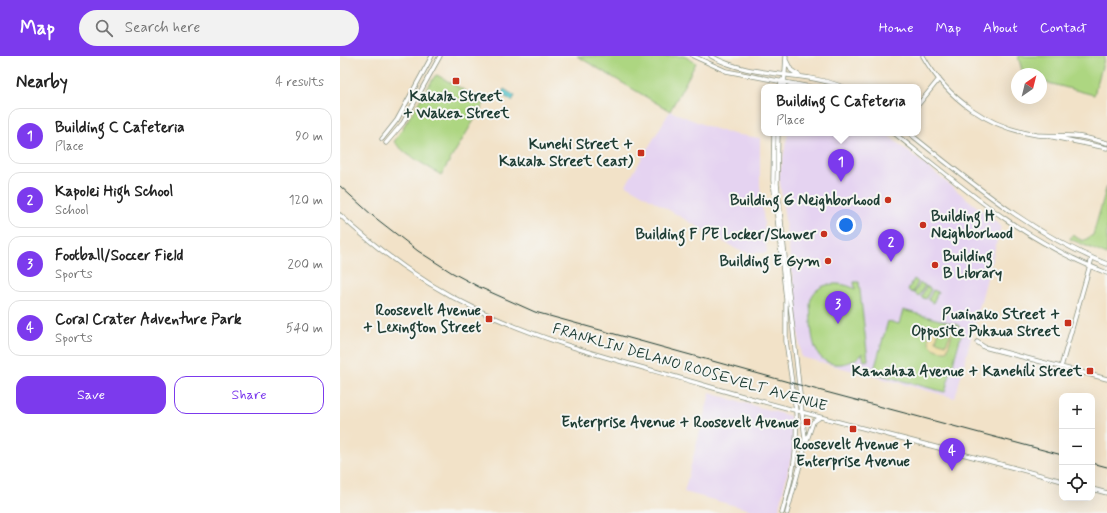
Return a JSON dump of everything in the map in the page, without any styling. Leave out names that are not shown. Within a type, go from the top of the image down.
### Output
[{"type":"main road","points":[[382,139],[396,123],[432,56]]},
{"type":"main road","points":[[386,143],[403,123],[440,56]]},
{"type":"main road","points":[[693,56],[726,71],[799,84]]},
{"type":"main road","points":[[711,56],[740,68],[821,80],[834,84]]},
{"type":"main road","points":[[923,56],[938,79],[958,99],[987,119],[1017,130],[1107,148]]},
{"type":"main road","points":[[782,84],[786,58]]},
{"type":"main road","points":[[786,58],[791,70],[803,77]]},
{"type":"main road","points":[[921,101],[938,79]]},
{"type":"main road","points":[[774,136],[773,180],[786,299],[786,341],[796,411],[797,438],[796,459],[782,513]]},
{"type":"main road","points":[[778,136],[776,160],[777,184],[805,438],[803,453]]},
{"type":"main road","points":[[899,136],[1010,224],[1048,247],[1107,274]]},
{"type":"main road","points":[[913,136],[1015,216],[1046,235],[1107,264]]},
{"type":"main road","points":[[1047,136],[1079,136],[1107,143]]},
{"type":"main road","name":"FRANKLIN DELANO ROOSEVELT AVENUE","points":[[340,215],[373,244],[416,275],[463,302],[508,323],[596,354],[819,418],[1059,480]]},
{"type":"main road","points":[[1061,367],[1092,258]]},
{"type":"main road","points":[[977,342],[984,346],[1107,380]]},
{"type":"main road","points":[[786,408],[790,406],[794,399]]},
{"type":"main road","points":[[788,513],[812,424],[815,419],[819,418]]},
{"type":"main road","points":[[1095,490],[1107,493]]},
{"type":"shaded area","points":[[670,111],[712,128],[733,134],[760,138],[760,185],[767,253],[749,253],[738,250],[626,185]]},
{"type":"shaded area","points":[[787,136],[889,136],[1001,226],[955,398],[801,357],[794,286],[779,176]]},
{"type":"shaded area","points":[[710,393],[790,416],[793,435],[793,450],[778,513],[762,513],[684,492]]},
{"type":"green space","points":[[577,56],[684,56],[696,63],[670,111]]},
{"type":"green space","points":[[1018,56],[1105,56],[1094,95],[1047,83],[1047,68],[1021,68]]},
{"type":"green space","points":[[437,75],[485,102],[441,175],[407,154],[394,142]]},
{"type":"green space","points":[[1107,186],[1107,255],[1070,239],[1072,235],[1083,241],[1093,235]]},
{"type":"green space","points":[[914,279],[918,282],[913,293],[908,290]]},
{"type":"green space","points":[[854,282],[859,282],[868,360],[864,361],[862,353],[858,358],[850,362],[841,364],[830,363],[823,359],[817,352],[814,343],[810,304],[812,297],[821,287],[827,285],[842,284],[855,289]]},
{"type":"green space","points":[[920,283],[925,285],[919,296],[914,293]]},
{"type":"green space","points":[[926,286],[931,289],[926,299],[921,297]]},
{"type":"green space","points":[[933,290],[938,292],[933,303],[928,300]]},
{"type":"green space","points":[[903,310],[958,325],[962,332],[945,392],[877,374],[874,370],[888,321],[899,324]]},
{"type":"sand","points":[[932,327],[949,332],[951,329],[953,331],[947,351],[937,350],[930,345],[930,332]],"holes":[[[939,330],[949,332],[950,335],[946,344],[936,341]]]},
{"type":"water","points":[[504,89],[515,96],[512,101],[501,94]]},
{"type":"railway","points":[[340,186],[373,216],[418,251],[451,272],[479,287],[535,312],[792,383],[1059,454]]},
{"type":"railway","points":[[1095,464],[1107,467]]},
{"type":"place","name":"Kakala Street + Wakea Street","points":[[456,81]]},
{"type":"place","name":"Kunehi Street + Kakala Street (east)","points":[[641,153]]},
{"type":"place","name":"Building C Cafeteria","points":[[841,182]]},
{"type":"place","name":"Building G Neighborhood","points":[[888,200]]},
{"type":"place","name":"Building H Neighborhood","points":[[923,225]]},
{"type":"place","name":"Building F PE Locker/Shower","points":[[824,234]]},
{"type":"place","name":"Building E Gym","points":[[828,261]]},
{"type":"place","name":"Kapolei High School","points":[[891,262]]},
{"type":"place","name":"Building B Library","points":[[935,265]]},
{"type":"place","name":"Roosevelt Avenue + Lexington Street","points":[[489,319]]},
{"type":"place","name":"Puainako Street + Opposite Pukaua Street","points":[[1068,323]]},
{"type":"place","name":"Football/Soccer Field","points":[[838,324]]},
{"type":"place","name":"Kamahaa Avenue + Kanehili Street","points":[[1090,371]]},
{"type":"place","name":"Enterprise Avenue + Roosevelt Avenue","points":[[807,422]]},
{"type":"place","name":"Roosevelt Avenue + Enterprise Avenue","points":[[853,429]]},
{"type":"place","name":"Coral Crater Adventure Park","points":[[952,471]]}]
